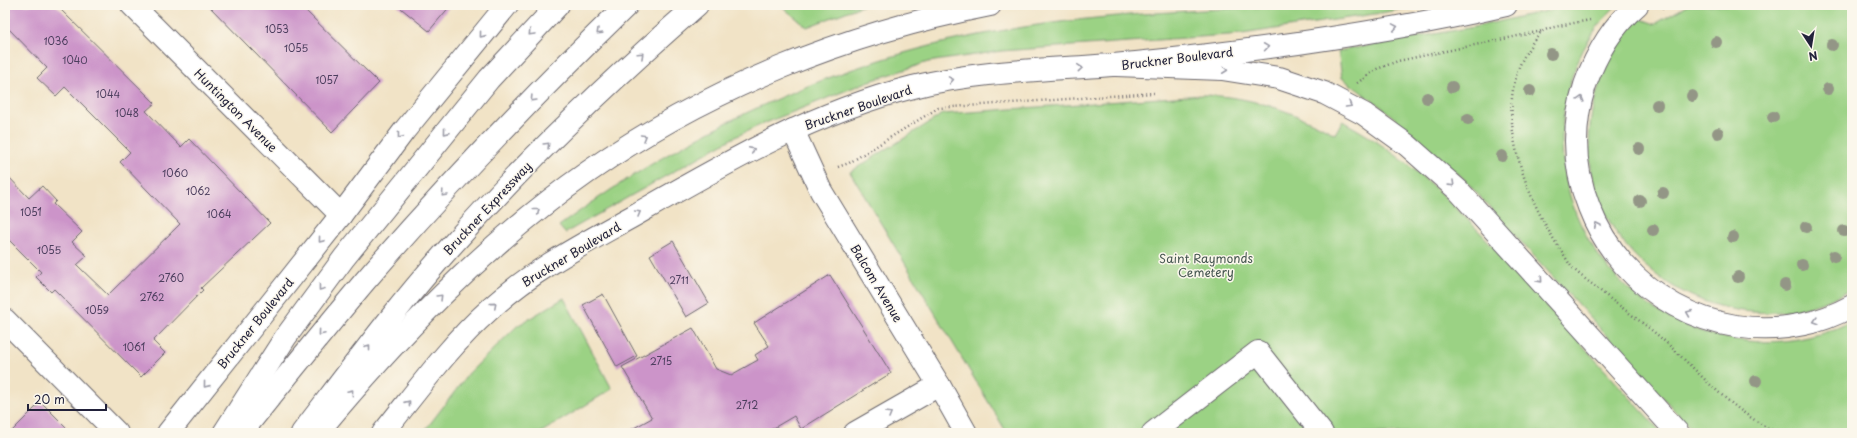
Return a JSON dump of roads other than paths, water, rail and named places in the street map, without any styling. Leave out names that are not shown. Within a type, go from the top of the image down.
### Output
[{"type":"main road","name":"Huntington Avenue","points":[[132,5],[341,216]]},
{"type":"main road","name":"Bruckner Boulevard","points":[[168,433],[341,216],[404,131],[507,5]]},
{"type":"main road","points":[[224,433],[285,338],[344,258],[490,79],[558,5]]},
{"type":"main road","points":[[241,433],[335,316],[430,209],[510,123],[627,5]]},
{"type":"main road","name":"Bruckner Expressway","points":[[302,433],[392,316],[454,243],[565,128],[697,5]]},
{"type":"main road","points":[[317,433],[409,329],[476,263],[550,200],[628,146],[712,99],[798,60],[890,28],[990,5]]},
{"type":"main road","name":"Bruckner Boulevard","points":[[383,433],[456,343],[488,311],[522,282],[565,254],[724,164],[793,130],[888,94],[936,82],[996,74],[1116,65],[1215,54],[1370,32],[1506,5]]},
{"type":"main road","points":[[1637,5],[1602,44],[1588,76],[1579,105],[1577,120],[1576,152],[1581,183],[1592,214],[1606,242],[1628,270],[1655,294],[1685,312],[1718,323],[1753,328],[1787,327],[1823,319],[1852,306]]},
{"type":"main road","points":[[1116,65],[1222,69],[1279,78],[1324,93],[1364,114],[1407,145],[1459,191],[1678,433]]},
{"type":"main road","name":"Balcom Avenue","points":[[793,130],[821,191],[940,385],[966,433]]},
{"type":"main road","points":[[5,320],[117,433]]},
{"type":"main road","points":[[1153,433],[1258,352],[1322,433]]},
{"type":"main road","points":[[855,433],[940,385]]},
{"type":"park label","name":"Saint Raymonds Cemetery","points":[[1206,265]]}]
